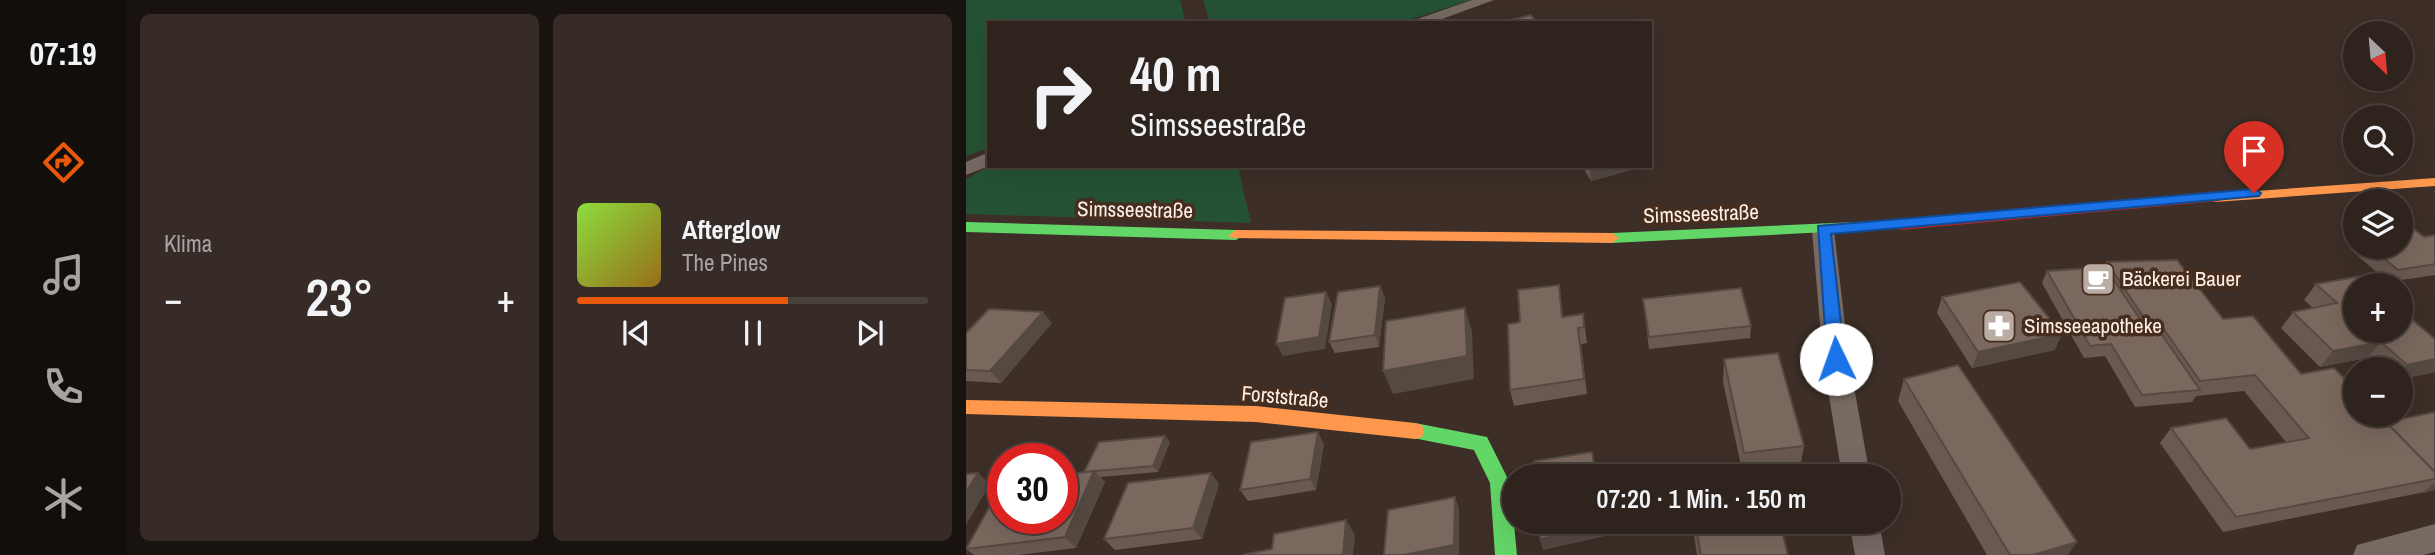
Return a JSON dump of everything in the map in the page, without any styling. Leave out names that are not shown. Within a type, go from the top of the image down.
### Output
[{"type":"main road","name":"Simsseestraße","points":[[966,227],[1396,237],[1668,237],[1823,230],[2309,188],[2435,182]]},
{"type":"main road","name":"Forststraße","points":[[966,407],[1256,414],[1443,434],[1480,443],[1495,463],[1503,488],[1506,555]]},
{"type":"street","points":[[1420,21],[1487,0]]},
{"type":"street","points":[[966,169],[987,159]]},
{"type":"street","points":[[1823,230],[1836,359],[1854,464]]},
{"type":"street","points":[[1866,534],[1870,555]]},
{"type":"street","points":[[2368,555],[2435,538]]},
{"type":"green space","points":[[966,0],[1180,0],[1185,21],[987,21],[987,149],[966,156]]},
{"type":"green space","points":[[1203,0],[1471,0],[1405,21],[1209,21]]},
{"type":"green space","points":[[987,168],[1238,168],[1251,223],[966,214],[966,179]]},
{"type":"building","points":[[1531,15],[1536,21],[1506,21]]},
{"type":"building","points":[[2413,229],[2424,237],[2435,235],[2435,264],[2398,270],[2385,259],[2413,259]]},
{"type":"building","points":[[2177,260],[2223,319],[2253,316],[2301,374],[2334,368],[2343,377],[2343,427],[2391,427],[2435,472],[2435,479],[2236,517],[2171,428],[2226,418],[2250,449],[2309,438],[2255,375],[2200,381],[2161,325],[2150,327],[2107,262]]},
{"type":"building","points":[[2105,267],[2148,331],[2158,329],[2200,390],[2142,395],[2111,344],[2090,346],[2047,271]]},
{"type":"building","points":[[2343,279],[2343,343],[2376,343],[2333,351],[2293,312],[2337,303],[2316,284]]},
{"type":"building","points":[[2020,282],[2062,334],[1978,352],[1942,297]]},
{"type":"building","points":[[1559,285],[1562,317],[1583,314],[1584,327],[1578,328],[1584,379],[1510,390],[1508,324],[1520,322],[1518,290]]},
{"type":"building","points":[[1380,286],[1375,335],[1329,342],[1338,292]]},
{"type":"building","points":[[1741,288],[1751,326],[1649,337],[1643,299]]},
{"type":"building","points":[[1326,292],[1319,337],[1276,344],[1285,298]]},
{"type":"building","points":[[1465,308],[1467,356],[1383,371],[1386,321]]},
{"type":"building","points":[[989,309],[1043,312],[990,371],[966,370],[966,333]]},
{"type":"building","points":[[2413,320],[2435,339],[2435,359],[2413,364],[2413,357],[2398,357],[2382,343],[2413,343]]},
{"type":"building","points":[[1778,353],[1804,446],[1744,453],[1724,359]]},
{"type":"building","points":[[1958,365],[2077,542],[2033,555],[2010,555],[1904,379]]},
{"type":"building","points":[[2435,412],[2435,472],[2391,427],[2413,427],[2413,416]]},
{"type":"building","points":[[1318,432],[1310,479],[1240,490],[1251,442]]},
{"type":"building","points":[[1165,436],[1153,466],[1084,472],[1099,442]]},
{"type":"building","points":[[1592,452],[1594,464],[1534,464],[1534,461]]},
{"type":"building","points":[[1094,471],[1078,507],[1078,473]]},
{"type":"building","points":[[978,473],[966,492],[966,474]]},
{"type":"building","points":[[1211,473],[1193,528],[1104,539],[1128,483]]},
{"type":"building","points":[[1455,497],[1454,545],[1403,555],[1384,555],[1388,510]]},
{"type":"building","points":[[987,511],[987,534],[1066,534],[1065,537],[966,549]]},
{"type":"building","points":[[1346,520],[1343,555],[1242,555],[1272,549],[1274,534]]},
{"type":"building","points":[[1540,534],[1563,534],[1540,539]]},
{"type":"building","points":[[1697,534],[1783,534],[1788,555],[1701,555]]},
{"type":"traffic: fast","points":[[1612,238],[1901,225]]},
{"type":"traffic: fast","points":[[966,227],[1236,235]]},
{"type":"traffic: fast","points":[[1415,431],[1480,443],[1500,483],[1506,555]]},
{"type":"traffic: slow","points":[[2215,198],[2435,182]]},
{"type":"traffic: slow","points":[[1236,235],[1612,238]]},
{"type":"traffic: slow","points":[[966,407],[1256,414],[1415,431]]},
{"type":"traffic: jam","points":[[1901,225],[2215,198]]},
{"type":"place","name":"Bäckerei Bauer","points":[[2098,279]]},
{"type":"place","name":"Simsseeapotheke","points":[[1999,326]]},
{"type":"route","points":[[1836,359],[1834,318],[1823,230],[2254,193]]}]
